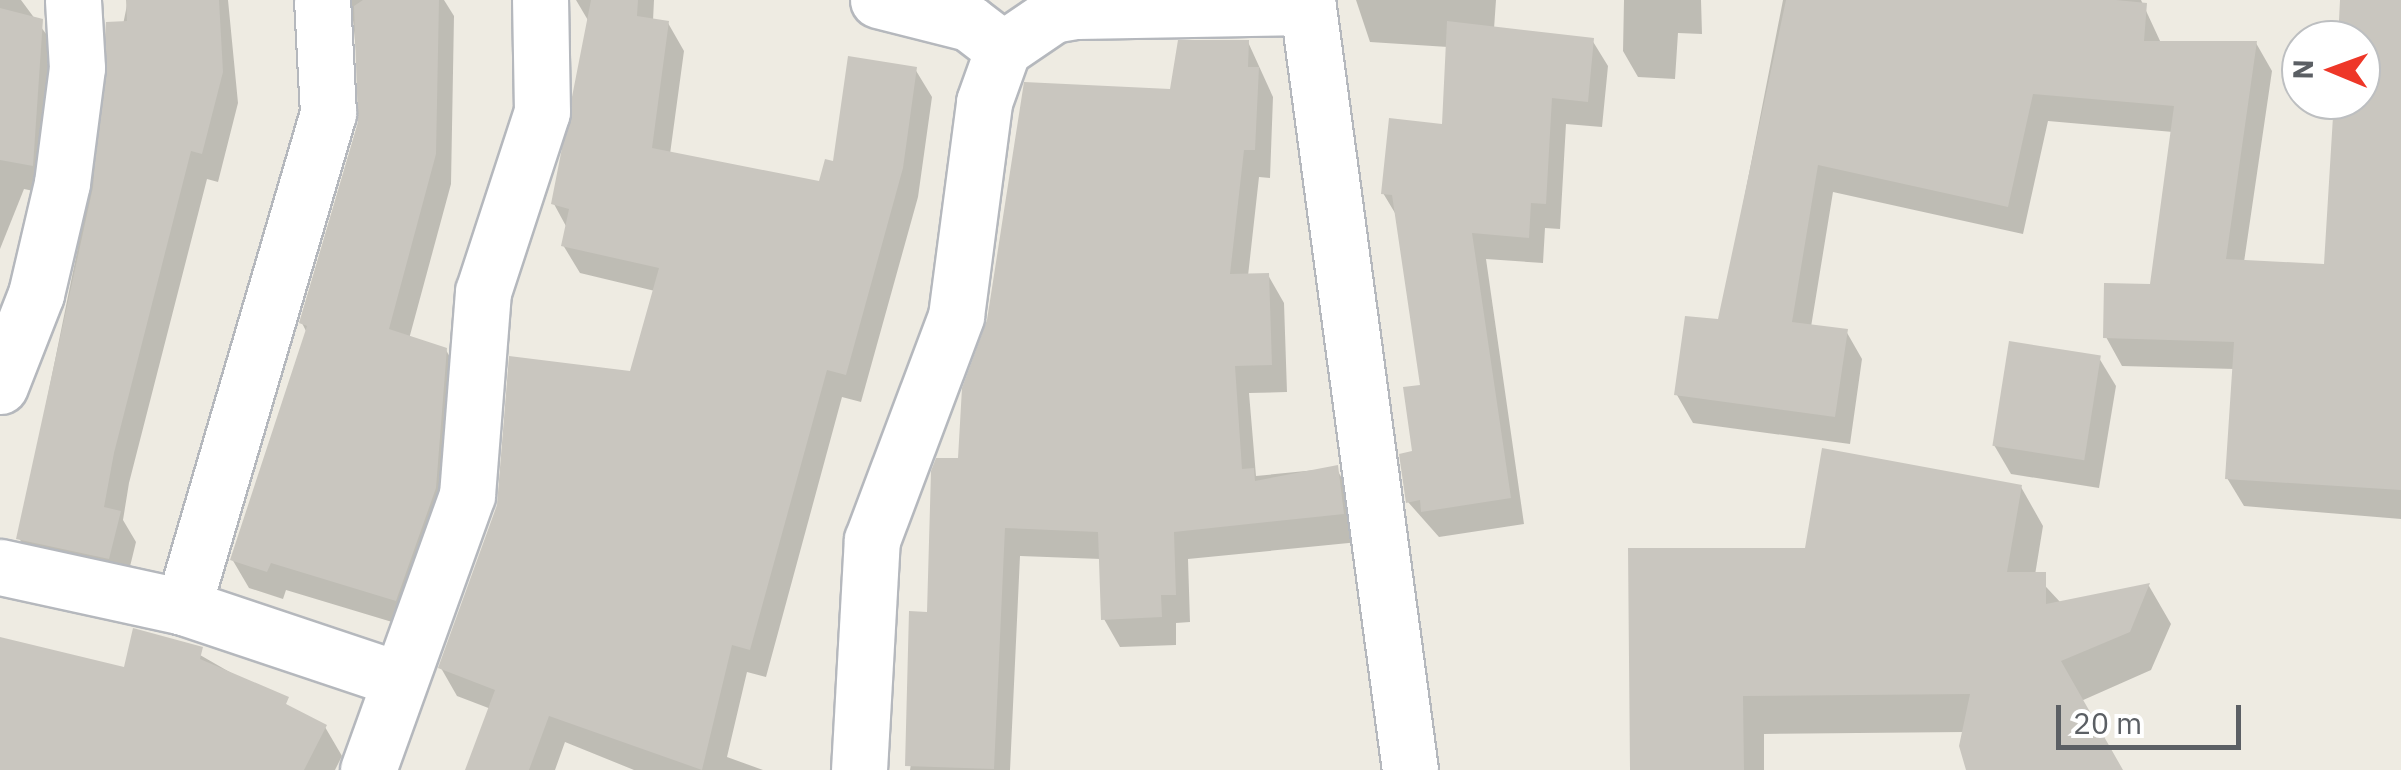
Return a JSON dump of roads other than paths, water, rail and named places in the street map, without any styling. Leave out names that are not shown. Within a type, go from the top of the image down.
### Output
[{"type":"street","points":[[0,386],[36,294],[62,183],[77,68],[73,0]]},
{"type":"street","points":[[182,607],[328,113],[322,0]]},
{"type":"street","points":[[368,770],[398,678],[467,496],[483,292],[542,112],[540,0]]},
{"type":"street","points":[[878,0],[969,22],[1004,50]]},
{"type":"street","points":[[859,770],[872,540],[956,316],[984,102],[1004,50],[1053,15],[1076,11],[1308,4],[1410,770]]},
{"type":"street","points":[[0,567],[182,607],[398,678]]}]
